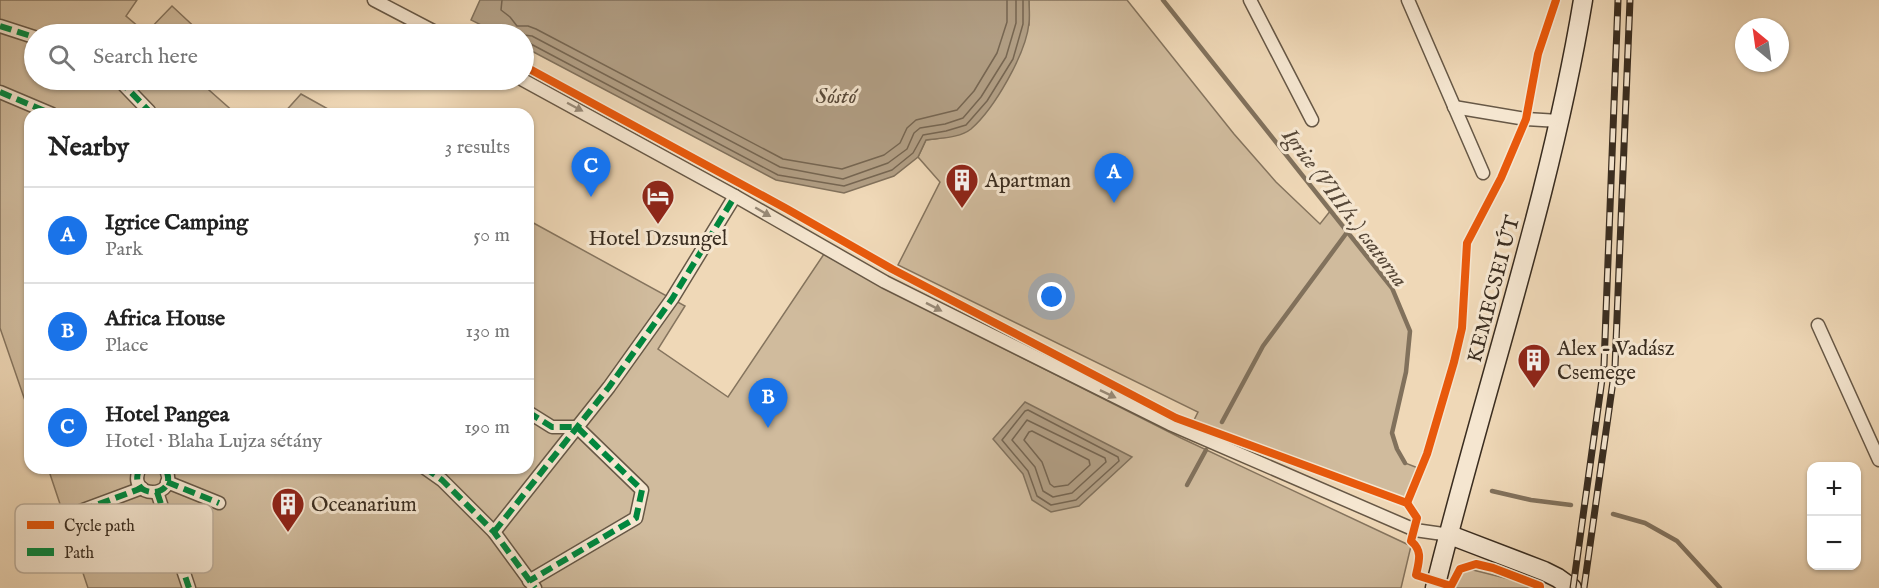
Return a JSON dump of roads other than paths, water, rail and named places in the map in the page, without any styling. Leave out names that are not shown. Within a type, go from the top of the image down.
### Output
[{"type":"main road","name":"KEMECSEI ÚT","points":[[1436,588],[1509,320],[1559,121],[1583,0]]},
{"type":"main road","points":[[1450,535],[1544,571],[1572,588]]},
{"type":"street","points":[[374,0],[420,24]]},
{"type":"street","points":[[1250,0],[1312,120]]},
{"type":"street","points":[[1408,0],[1483,173]]},
{"type":"street","points":[[0,26],[24,34]]},
{"type":"street","points":[[534,86],[735,196],[885,282],[1170,424],[1415,530],[1450,535]]},
{"type":"street","points":[[128,90],[145,108]]},
{"type":"street","points":[[0,92],[38,108]]},
{"type":"street","points":[[1454,107],[1526,119],[1559,121]]},
{"type":"street","points":[[494,532],[609,387],[672,299],[735,196]]},
{"type":"street","points":[[1818,325],[1879,460]]},
{"type":"street","points":[[434,474],[494,532],[532,584],[636,518],[642,490],[577,427],[552,427],[534,416]]},
{"type":"street","points":[[138,474],[142,488],[149,492],[162,490],[170,474]]},
{"type":"street","points":[[172,474],[219,503]]},
{"type":"street","points":[[99,504],[142,488]]},
{"type":"street","points":[[158,492],[162,504]]},
{"type":"street","points":[[184,573],[189,588]]},
{"type":"water","name":"Sóstó","points":[[480,0],[1029,0],[1027,36],[1022,50],[999,95],[980,120],[971,129],[956,136],[926,140],[918,157],[894,176],[844,193],[776,180],[534,52],[534,24],[479,24],[471,20]]},
{"type":"water","points":[[1025,402],[1132,457],[1079,506],[1051,512],[1032,500],[1023,474],[993,439]]},
{"type":"waterway","name":"Igrice (VIII/1.) csatorna","points":[[1163,0],[1392,288],[1410,331],[1406,372],[1392,433],[1405,463]]},
{"type":"waterway","points":[[1222,422],[1263,346],[1348,231]]},
{"type":"waterway","points":[[1187,485],[1206,450]]},
{"type":"waterway","name":"Igrice (VIII/1.) csatorna","points":[[1492,491],[1531,500],[1571,505]]},
{"type":"waterway","name":"Igrice (VIII/1.) csatorna","points":[[1613,514],[1645,523],[1677,541],[1720,588]]},
{"type":"railway","points":[[1573,588],[1604,365],[1618,0]]},
{"type":"railway","points":[[1584,588],[1615,367],[1630,0]]},
{"type":"place","name":"Hotel Pangea","points":[[591,197]]},
{"type":"place","name":"Igrice Camping","points":[[1114,203]]},
{"type":"place","name":"Apartman","points":[[962,209]]},
{"type":"place","name":"Hotel Dzsungel","points":[[658,225]]},
{"type":"place","name":"Alex - Vadász Csemege","points":[[1534,389]]},
{"type":"place","name":"Africa House","points":[[768,428]]},
{"type":"place","name":"Oceanarium","points":[[288,533]]}]
